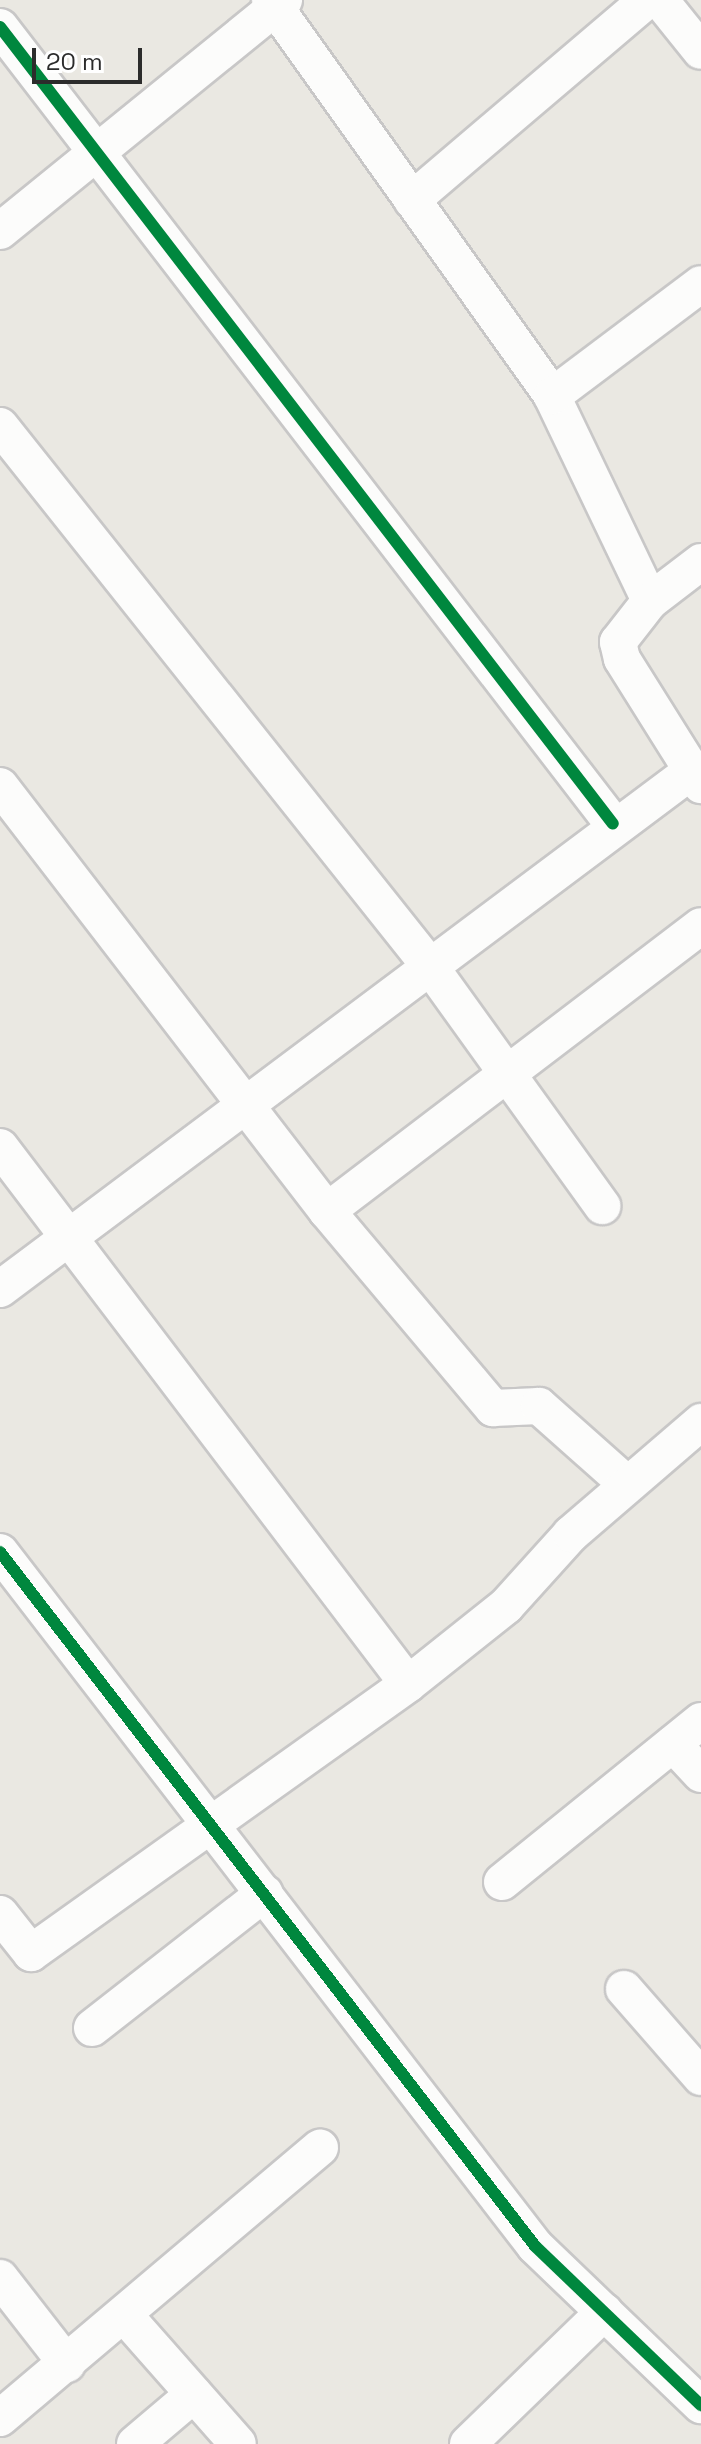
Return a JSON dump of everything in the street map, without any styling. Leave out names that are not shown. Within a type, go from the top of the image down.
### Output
[{"type":"street","points":[[412,200],[647,0]]},
{"type":"street","points":[[660,0],[701,51]]},
{"type":"street","points":[[0,231],[276,2],[552,396],[650,601]]},
{"type":"street","points":[[0,27],[93,155],[613,824]]},
{"type":"street","points":[[552,396],[701,284]]},
{"type":"street","points":[[0,426],[432,969],[602,1206]]},
{"type":"street","points":[[0,1289],[69,1233],[432,969],[613,824],[697,778],[622,659],[618,642],[650,601],[701,562]]},
{"type":"street","points":[[0,786],[327,1211],[493,1408],[539,1406],[627,1484]]},
{"type":"street","points":[[327,1211],[701,926]]},
{"type":"street","points":[[0,1147],[69,1233],[408,1684]]},
{"type":"street","points":[[0,1914],[31,1953],[408,1684],[506,1606],[627,1484],[701,1422]]},
{"type":"street","points":[[0,1552],[212,1823],[535,2246],[701,2405]]},
{"type":"street","points":[[502,1882],[701,1721]]},
{"type":"street","points":[[673,1744],[701,1774]]},
{"type":"street","points":[[92,2028],[265,1893]]},
{"type":"street","points":[[624,1989],[701,2077]]},
{"type":"street","points":[[0,2418],[126,2317],[320,2148]]},
{"type":"street","points":[[0,2278],[67,2364]]},
{"type":"street","points":[[468,2444],[604,2312]]},
{"type":"street","points":[[126,2317],[238,2444]]},
{"type":"street","points":[[135,2444],[194,2394]]},
{"type":"cycle path","points":[[0,27],[613,824]]},
{"type":"cycle path","points":[[0,1552],[535,2246],[701,2405]]}]
